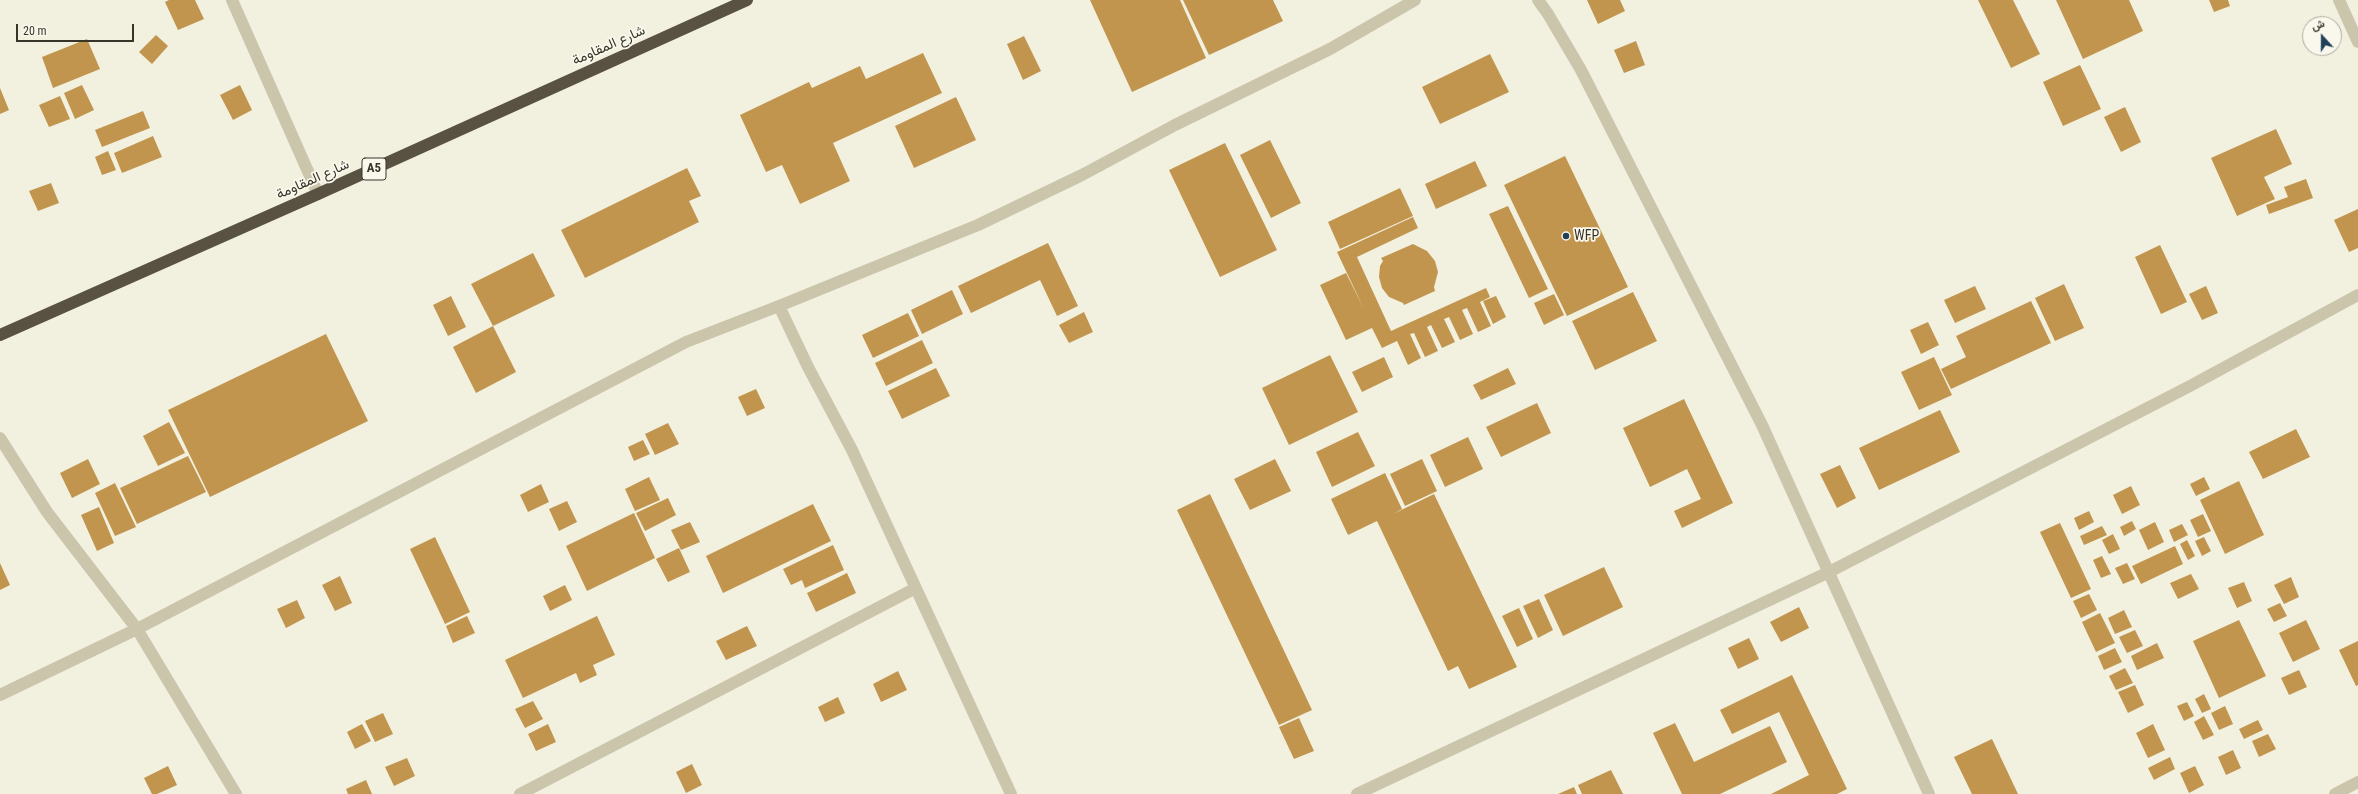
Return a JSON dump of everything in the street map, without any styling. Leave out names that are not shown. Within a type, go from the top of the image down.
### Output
[{"type":"highway","name":"شارع المقاومة","points":[[0,335],[318,194],[747,0]]},
{"type":"street","points":[[232,0],[318,194]]},
{"type":"street","points":[[0,695],[137,630],[686,342],[978,225],[1068,182],[1175,125],[1330,49],[1415,0]]},
{"type":"street","points":[[1538,0],[1581,70],[1759,418],[1929,794]]},
{"type":"street","points":[[2338,0],[2358,42]]},
{"type":"street","points":[[1357,794],[1829,572],[2190,386],[2358,295]]},
{"type":"street","points":[[779,306],[808,367],[852,450],[914,589],[1011,794]]},
{"type":"street","points":[[0,438],[47,512],[137,630],[236,794]]},
{"type":"street","points":[[520,794],[914,589]]},
{"type":"street","points":[[2335,794],[2358,782]]},
{"type":"building","points":[[169,0],[195,0],[204,19],[178,30],[165,2]]},
{"type":"building","points":[[1090,0],[1180,0],[1206,58],[1132,92]]},
{"type":"building","points":[[1183,0],[1273,0],[1283,21],[1209,55]]},
{"type":"building","points":[[1587,0],[1620,0],[1625,11],[1598,24]]},
{"type":"building","points":[[1978,0],[2013,0],[2040,54],[2011,68]]},
{"type":"building","points":[[2056,0],[2129,0],[2143,31],[2083,59]]},
{"type":"building","points":[[2209,0],[2228,0],[2230,6],[2214,12]]},
{"type":"building","points":[[156,35],[168,46],[152,64],[139,52]]},
{"type":"building","points":[[1024,36],[1041,71],[1023,80],[1007,44]]},
{"type":"building","points":[[87,39],[100,69],[53,88],[42,57]]},
{"type":"building","points":[[1636,41],[1645,65],[1624,73],[1614,50]]},
{"type":"building","points":[[923,53],[942,93],[833,143],[850,181],[800,204],[782,165],[766,172],[740,115],[809,82],[812,88],[860,66],[866,79]]},
{"type":"building","points":[[1490,54],[1509,92],[1440,124],[1422,87]]},
{"type":"building","points":[[2080,65],[2101,109],[2063,126],[2043,82]]},
{"type":"building","points":[[82,85],[94,110],[75,119],[64,93]]},
{"type":"building","points":[[240,85],[252,110],[233,120],[220,95]]},
{"type":"building","points":[[0,88],[9,110],[0,114]]},
{"type":"building","points":[[60,96],[70,119],[49,127],[39,105]]},
{"type":"building","points":[[956,97],[976,140],[914,168],[895,126]]},
{"type":"building","points":[[2125,107],[2141,142],[2121,152],[2104,117]]},
{"type":"building","points":[[143,111],[150,128],[102,147],[95,130]]},
{"type":"building","points":[[2276,129],[2292,164],[2264,177],[2275,199],[2237,216],[2211,158]]},
{"type":"building","points":[[153,136],[162,157],[122,173],[114,153]]},
{"type":"building","points":[[1270,140],[1301,203],[1271,218],[1240,155]]},
{"type":"building","points":[[1225,143],[1277,250],[1220,277],[1169,170]]},
{"type":"building","points":[[108,151],[116,170],[102,175],[95,157]]},
{"type":"building","name":"WFP","points":[[1565,156],[1628,287],[1567,316],[1504,185]]},
{"type":"building","points":[[1475,161],[1487,186],[1436,209],[1425,184]]},
{"type":"building","points":[[687,168],[701,196],[689,201],[699,222],[585,278],[561,230]]},
{"type":"building","points":[[2306,179],[2313,198],[2269,214],[2266,205],[2288,197],[2284,187]]},
{"type":"building","points":[[51,183],[59,203],[38,211],[29,191]]},
{"type":"building","points":[[1400,188],[1413,216],[1340,249],[1328,222]]},
{"type":"building","points":[[1508,206],[1548,289],[1529,298],[1489,214]]},
{"type":"building","points":[[2358,209],[2358,248],[2349,252],[2334,220]]},
{"type":"building","points":[[1413,217],[1418,228],[1357,257],[1391,331],[1486,288],[1490,297],[1480,302],[1491,326],[1478,332],[1467,308],[1462,310],[1473,334],[1460,340],[1449,317],[1444,319],[1455,342],[1442,348],[1431,325],[1427,327],[1438,351],[1425,357],[1414,333],[1410,334],[1421,358],[1408,365],[1397,341],[1382,348],[1372,328],[1346,340],[1320,285],[1346,273],[1364,309],[1337,252]]},
{"type":"building","points":[[1048,243],[1078,306],[1057,316],[1040,280],[971,313],[958,286]]},
{"type":"building","points":[[1413,244],[1427,251],[1435,261],[1438,272],[1434,287],[1435,291],[1404,305],[1403,303],[1389,297],[1382,288],[1379,277],[1380,266],[1383,261],[1381,258]]},
{"type":"building","points":[[2160,245],[2187,302],[2161,314],[2135,257]]},
{"type":"building","points":[[533,253],[555,296],[493,326],[471,284]]},
{"type":"building","points":[[2064,284],[2084,328],[2055,341],[2035,298]]},
{"type":"building","points":[[1975,286],[1986,309],[1955,323],[1944,300]]},
{"type":"building","points":[[2206,286],[2218,313],[2202,320],[2189,294]]},
{"type":"building","points":[[952,290],[963,314],[922,334],[911,310]]},
{"type":"building","points":[[1633,292],[1657,341],[1595,370],[1572,321]]},
{"type":"building","points":[[1554,294],[1564,315],[1544,325],[1534,303]]},
{"type":"building","points":[[451,296],[466,327],[448,336],[433,305]]},
{"type":"building","points":[[1496,296],[1506,317],[1493,324],[1483,301]]},
{"type":"building","points":[[2031,301],[2051,343],[1951,389],[1941,369],[1966,357],[1956,336]]},
{"type":"building","points":[[1084,312],[1093,332],[1069,343],[1059,325]]},
{"type":"building","points":[[908,313],[919,336],[873,358],[862,335]]},
{"type":"building","points":[[1928,322],[1939,345],[1921,354],[1910,330]]},
{"type":"building","points":[[493,326],[516,372],[476,393],[453,347]]},
{"type":"building","points":[[326,334],[368,421],[210,497],[168,410]]},
{"type":"building","points":[[922,340],[933,363],[886,386],[875,363]]},
{"type":"building","points":[[1330,355],[1358,412],[1289,445],[1262,388]]},
{"type":"building","points":[[1384,357],[1393,377],[1362,392],[1352,372]]},
{"type":"building","points":[[1934,357],[1952,395],[1919,410],[1901,372]]},
{"type":"building","points":[[936,368],[950,396],[902,419],[888,391]]},
{"type":"building","points":[[1508,368],[1516,384],[1481,400],[1473,385]]},
{"type":"building","points":[[756,389],[765,408],[747,416],[738,397]]},
{"type":"building","points":[[1684,399],[1733,503],[1682,528],[1674,511],[1701,499],[1687,469],[1650,487],[1623,428]]},
{"type":"building","points":[[1537,403],[1551,433],[1501,457],[1486,427]]},
{"type":"building","points":[[1940,410],[1960,452],[1879,490],[1859,448]]},
{"type":"building","points":[[169,422],[185,453],[158,466],[143,436]]},
{"type":"building","points":[[668,423],[679,444],[655,455],[645,434]]},
{"type":"building","points":[[2296,429],[2310,457],[2263,479],[2249,452]]},
{"type":"building","points":[[1358,432],[1375,466],[1332,487],[1316,452]]},
{"type":"building","points":[[1468,437],[1483,469],[1445,487],[1430,455]]},
{"type":"building","points":[[643,440],[650,454],[634,461],[628,447]]},
{"type":"building","points":[[188,456],[206,492],[137,524],[120,488]]},
{"type":"building","points":[[88,459],[100,484],[72,498],[60,473]]},
{"type":"building","points":[[1275,459],[1291,491],[1250,510],[1234,479]]},
{"type":"building","points":[[1422,459],[1437,491],[1405,506],[1390,474]]},
{"type":"building","points":[[1840,465],[1856,498],[1837,508],[1820,474]]},
{"type":"building","points":[[1385,473],[1402,509],[1393,514],[1434,494],[1517,667],[1469,689],[1458,666],[1448,671],[1377,521],[1348,535],[1331,499]]},
{"type":"building","points":[[649,477],[660,500],[635,511],[625,489]]},
{"type":"building","points":[[2204,477],[2210,489],[2196,496],[2190,484]]},
{"type":"building","points":[[2239,481],[2264,535],[2225,554],[2200,500]]},
{"type":"building","points":[[115,483],[136,527],[115,536],[95,493]]},
{"type":"building","points":[[541,484],[549,502],[528,512],[520,495]]},
{"type":"building","points":[[2131,486],[2140,505],[2122,514],[2113,495]]},
{"type":"building","points":[[1210,494],[1312,710],[1279,725],[1177,510]]},
{"type":"building","points":[[668,498],[676,515],[645,531],[636,513]]},
{"type":"building","points":[[567,501],[577,522],[559,531],[549,509]]},
{"type":"building","points":[[813,504],[831,541],[723,593],[706,556]]},
{"type":"building","points":[[99,507],[114,543],[97,551],[81,515]]},
{"type":"building","points":[[2089,511],[2094,522],[2079,530],[2074,518]]},
{"type":"building","points":[[634,513],[655,558],[587,591],[566,546]]},
{"type":"building","points":[[2203,514],[2211,531],[2198,537],[2190,520]]},
{"type":"building","points":[[2132,521],[2136,529],[2124,536],[2120,527]]},
{"type":"building","points":[[690,522],[700,542],[681,550],[671,530]]},
{"type":"building","points":[[2155,522],[2164,542],[2148,550],[2139,530]]},
{"type":"building","points":[[2060,523],[2091,589],[2071,598],[2040,532]]},
{"type":"building","points":[[2182,524],[2188,535],[2174,542],[2169,530]]},
{"type":"building","points":[[2102,526],[2107,535],[2084,545],[2080,536]]},
{"type":"building","points":[[2113,534],[2120,549],[2109,554],[2102,540]]},
{"type":"building","points":[[435,537],[470,612],[445,624],[410,549]]},
{"type":"building","points":[[2204,537],[2211,551],[2202,556],[2195,541]]},
{"type":"building","points":[[2187,540],[2195,556],[2188,560],[2180,544]]},
{"type":"building","points":[[833,545],[844,570],[805,588],[802,580],[791,585],[783,569]]},
{"type":"building","points":[[2175,546],[2183,564],[2141,584],[2132,566]]},
{"type":"building","points":[[679,548],[690,572],[668,582],[656,559]]},
{"type":"building","points":[[2102,556],[2111,574],[2101,578],[2093,560]]},
{"type":"building","points":[[0,563],[10,585],[0,590]]},
{"type":"building","points":[[2127,563],[2135,579],[2123,584],[2115,568]]},
{"type":"building","points":[[1604,567],[1623,607],[1563,636],[1544,595]]},
{"type":"building","points":[[847,573],[856,593],[816,612],[807,593]]},
{"type":"building","points":[[2191,574],[2199,589],[2178,599],[2170,583]]},
{"type":"building","points":[[340,576],[352,603],[335,611],[322,585]]},
{"type":"building","points":[[2291,577],[2299,597],[2284,604],[2274,585]]},
{"type":"building","points":[[2244,582],[2252,601],[2237,608],[2228,588]]},
{"type":"building","points":[[565,585],[572,600],[550,611],[543,596]]},
{"type":"building","points":[[2089,594],[2097,610],[2081,618],[2073,601]]},
{"type":"building","points":[[1539,599],[1553,630],[1538,638],[1523,606]]},
{"type":"building","points":[[297,600],[305,618],[286,628],[277,609]]},
{"type":"building","points":[[2280,603],[2287,616],[2274,622],[2267,609]]},
{"type":"building","points":[[1799,607],[1809,628],[1781,642],[1770,622]]},
{"type":"building","points":[[1519,608],[1533,639],[1517,647],[1502,616]]},
{"type":"building","points":[[2124,610],[2132,627],[2115,634],[2108,618]]},
{"type":"building","points":[[2100,613],[2115,643],[2096,652],[2082,622]]},
{"type":"building","points":[[467,616],[475,633],[453,643],[446,626]]},
{"type":"building","points":[[597,616],[615,655],[593,665],[597,675],[580,683],[576,673],[523,698],[505,660]]},
{"type":"building","points":[[2239,620],[2266,676],[2219,698],[2193,641]]},
{"type":"building","points":[[2306,620],[2320,649],[2293,662],[2279,633]]},
{"type":"building","points":[[747,626],[757,646],[726,660],[716,641]]},
{"type":"building","points":[[2135,630],[2143,646],[2127,653],[2119,637]]},
{"type":"building","points":[[1749,638],[1759,659],[1738,669],[1728,648]]},
{"type":"building","points":[[2358,641],[2358,685],[2356,686],[2339,650]]},
{"type":"building","points":[[2157,643],[2164,658],[2137,670],[2131,656]]},
{"type":"building","points":[[2115,648],[2122,662],[2104,670],[2098,656]]},
{"type":"building","points":[[2125,668],[2133,683],[2116,690],[2109,676]]},
{"type":"building","points":[[2299,670],[2307,687],[2289,695],[2281,678]]},
{"type":"building","points":[[898,671],[907,690],[881,702],[873,684]]},
{"type":"building","points":[[1792,675],[1847,789],[1837,794],[1771,794],[1809,775],[1779,712],[1732,734],[1720,710]]},
{"type":"building","points":[[2135,685],[2144,705],[2128,713],[2118,692]]},
{"type":"building","points":[[2204,694],[2211,709],[2202,713],[2195,699]]},
{"type":"building","points":[[838,697],[845,713],[825,722],[818,707]]},
{"type":"building","points":[[533,701],[543,719],[525,728],[515,709]]},
{"type":"building","points":[[2187,702],[2194,716],[2184,721],[2177,706]]},
{"type":"building","points":[[2225,706],[2233,724],[2219,730],[2211,713]]},
{"type":"building","points":[[383,713],[393,734],[375,742],[365,721]]},
{"type":"building","points":[[2204,716],[2214,735],[2203,740],[2194,722]]},
{"type":"building","points":[[1299,718],[1314,751],[1294,759],[1279,727]]},
{"type":"building","points":[[2258,720],[2263,730],[2244,739],[2239,729]]},
{"type":"building","points":[[1675,723],[1694,762],[1770,726],[1787,762],[1720,794],[1682,794],[1653,733]]},
{"type":"building","points":[[362,724],[371,741],[355,749],[347,732]]},
{"type":"building","points":[[548,724],[556,742],[536,751],[528,734]]},
{"type":"building","points":[[2153,724],[2165,750],[2148,758],[2136,733]]},
{"type":"building","points":[[2268,734],[2276,749],[2259,757],[2252,741]]},
{"type":"building","points":[[1992,739],[2018,794],[1972,794],[1954,757]]},
{"type":"building","points":[[2233,750],[2241,768],[2226,775],[2218,757]]},
{"type":"building","points":[[2170,757],[2175,769],[2154,780],[2148,768]]},
{"type":"building","points":[[407,758],[415,776],[394,786],[385,767]]},
{"type":"building","points":[[692,764],[702,785],[686,793],[676,772]]},
{"type":"building","points":[[168,766],[177,785],[157,794],[152,794],[144,778]]},
{"type":"building","points":[[2195,766],[2204,785],[2189,793],[2180,773]]},
{"type":"building","points":[[1611,770],[1623,794],[1582,794],[1578,785]]},
{"type":"building","points":[[366,780],[372,794],[348,794],[346,789]]},
{"type":"building","points":[[1574,787],[1577,794],[1558,794]]},
{"type":"place","name":"WFP","points":[[1566,236]]}]
